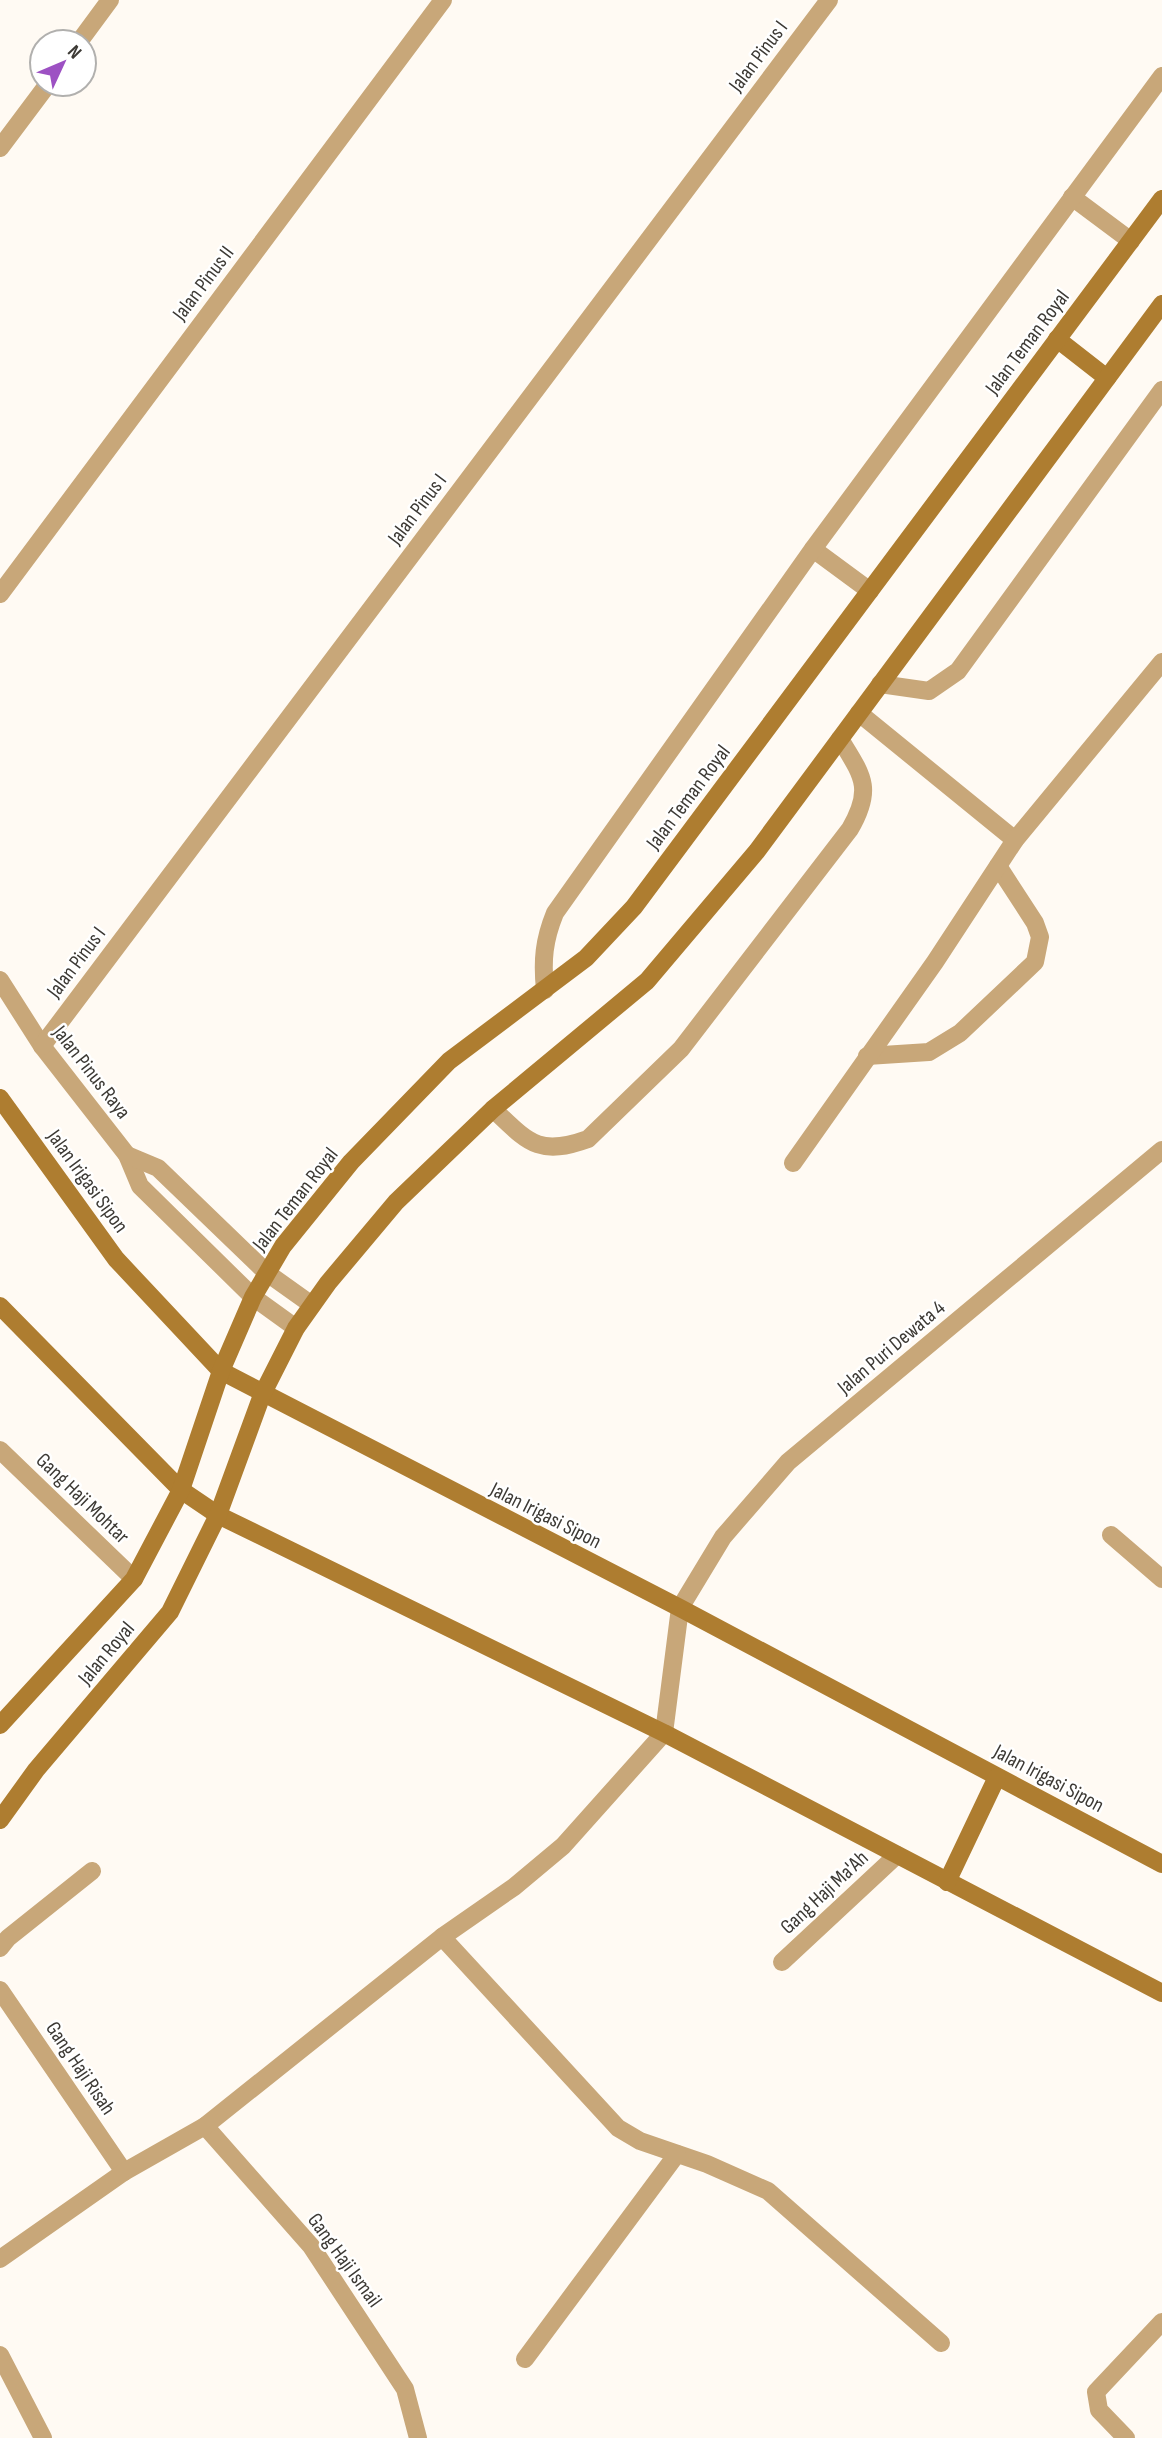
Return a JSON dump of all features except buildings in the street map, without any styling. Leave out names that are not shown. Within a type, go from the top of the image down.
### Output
[{"type":"street","points":[[89,28],[110,0]]},
{"type":"street","name":"Jalan Pinus II","points":[[0,594],[443,0]]},
{"type":"street","name":"Jalan Pinus I","points":[[42,1046],[829,0]]},
{"type":"street","points":[[545,989],[542,956],[545,936],[555,913],[813,549],[1162,76]]},
{"type":"street","points":[[0,148],[38,98]]},
{"type":"street","points":[[1072,197],[1131,242]]},
{"type":"street","name":"Jalan Teman Royal","points":[[184,1483],[219,1377],[253,1297],[283,1246],[351,1162],[449,1061],[586,958],[634,907],[1162,199]]},
{"type":"street","points":[[260,1401],[296,1328],[396,1202],[493,1109],[647,981],[757,851],[1162,304]]},
{"type":"street","points":[[1057,340],[1107,378]]},
{"type":"street","points":[[880,684],[929,691],[958,671],[1162,390]]},
{"type":"street","points":[[813,549],[870,591]]},
{"type":"street","points":[[793,1163],[935,962],[1015,840],[1162,662]]},
{"type":"street","points":[[859,713],[1015,840]]},
{"type":"street","points":[[493,1109],[529,1143],[538,1146],[572,1145],[588,1139],[681,1049],[861,811],[863,777],[840,738]]},
{"type":"street","points":[[867,1056],[929,1052],[960,1034],[1035,962],[1040,937],[1035,923],[998,866]]},
{"type":"street","name":"Jalan Pinus Raya","points":[[0,980],[42,1046],[127,1155],[140,1185],[253,1297],[296,1328]]},
{"type":"street","name":"Jalan Irigasi Sipon","points":[[0,1098],[116,1259],[219,1377],[260,1401],[680,1608],[1162,1864]]},
{"type":"street","name":"Jalan Puri Dewata 4","points":[[680,1608],[723,1537],[788,1462],[1162,1150]]},
{"type":"street","name":"Jalan Pinus Raya","points":[[127,1155],[158,1168],[267,1273],[313,1305]]},
{"type":"street","points":[[0,1306],[184,1483],[220,1508],[664,1733],[1162,1993]]},
{"type":"street","name":"Jalan Royal","points":[[0,1820],[36,1770],[170,1612],[220,1508],[260,1401]]},
{"type":"street","name":"Gang Haji Mohtar","points":[[0,1450],[134,1579]]},
{"type":"street","name":"Jalan Royal","points":[[0,1725],[134,1579],[184,1483]]},
{"type":"street","points":[[1111,1535],[1162,1579]]},
{"type":"street","points":[[0,2259],[124,2172],[205,2126],[442,1937],[514,1886],[563,1846],[664,1733],[680,1608]]},
{"type":"street","points":[[947,1882],[997,1777]]},
{"type":"street","name":"Gang Haji Ma'Ah","points":[[782,1962],[897,1856]]},
{"type":"street","points":[[0,1948],[8,1938],[92,1871]]},
{"type":"street","points":[[442,1937],[618,2128],[640,2141],[757,2184],[941,2343]]},
{"type":"street","name":"Gang Haji Risah","points":[[0,1990],[124,2172]]},
{"type":"street","name":"Gang Haji Ismail","points":[[205,2126],[311,2246],[405,2389],[418,2438]]},
{"type":"street","points":[[525,2359],[677,2154]]},
{"type":"street","points":[[1126,2438],[1099,2410],[1096,2392],[1162,2322]]},
{"type":"street","points":[[0,2355],[43,2438]]}]
